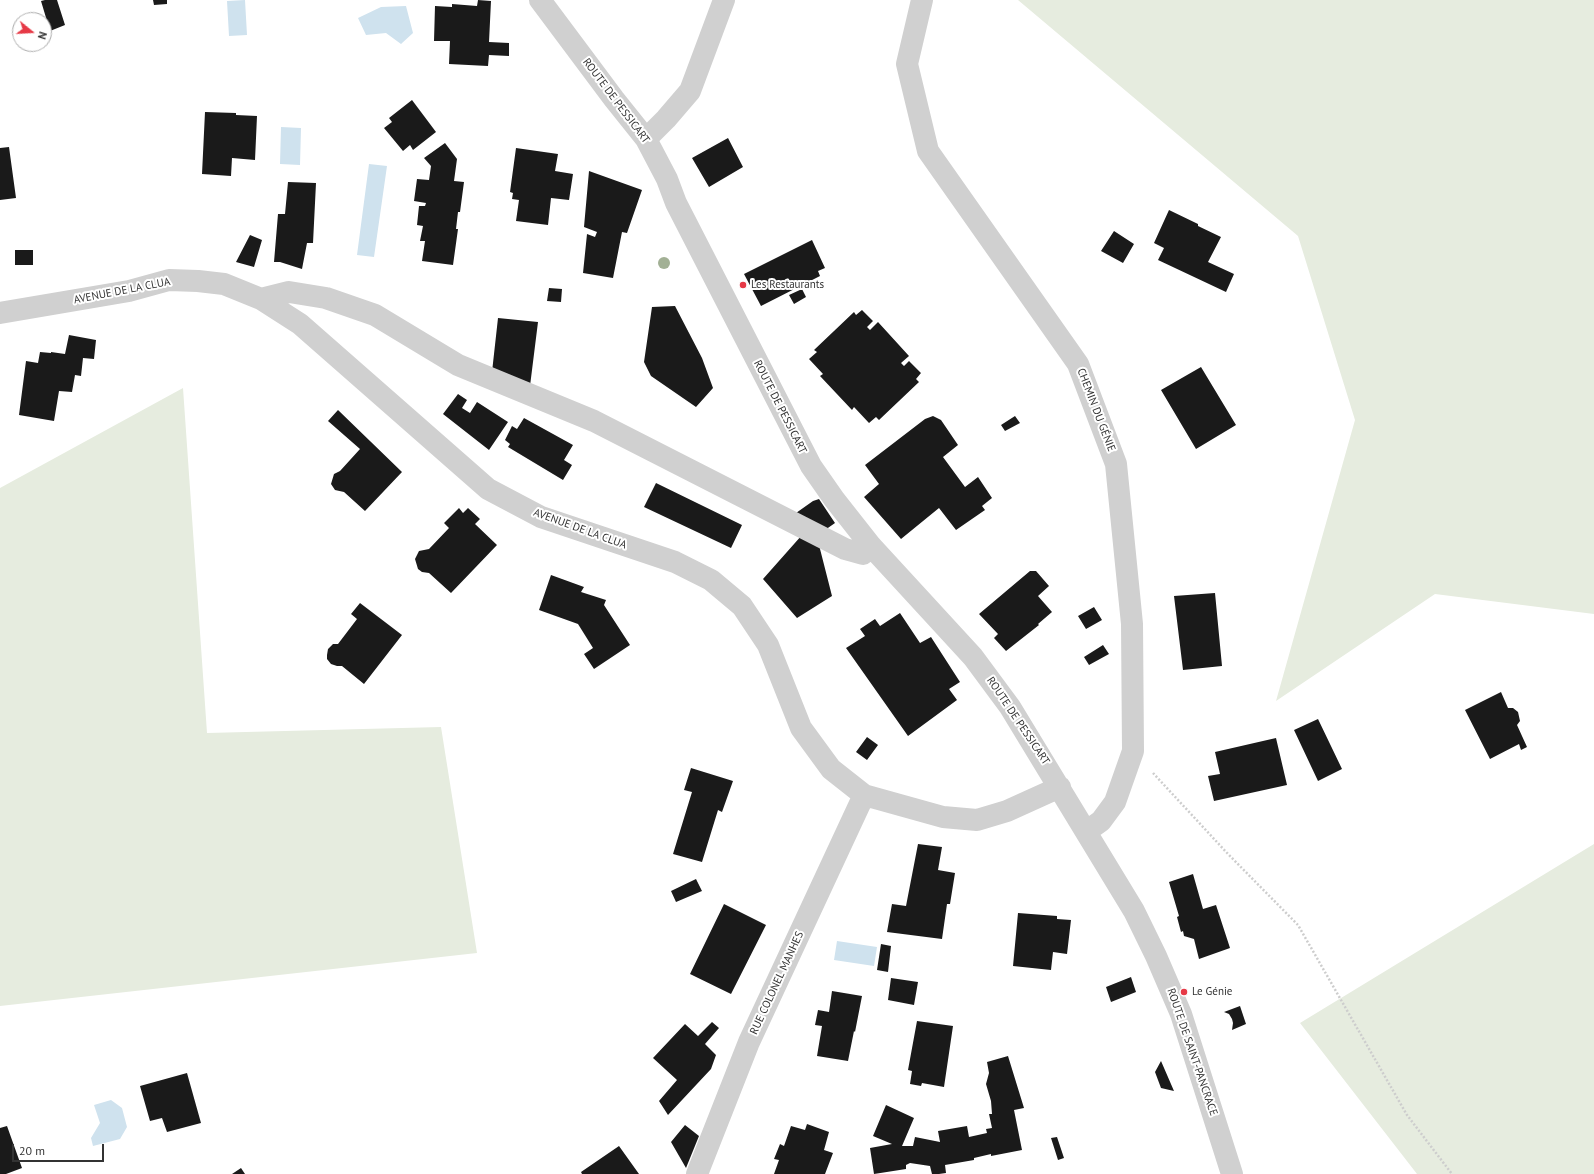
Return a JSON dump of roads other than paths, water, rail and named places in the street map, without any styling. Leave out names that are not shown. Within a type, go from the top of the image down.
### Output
[{"type":"street","name":"ROUTE DE PESSICART","points":[[540,0],[646,139],[667,179],[679,210],[811,466],[834,499],[872,546],[973,657],[1010,707],[1060,787]]},
{"type":"street","points":[[646,139],[666,119],[690,91],[724,0]]},
{"type":"street","name":"CHEMIN DU GÉNIE","points":[[922,0],[907,64],[928,151],[1078,364],[1116,464],[1132,624],[1133,751],[1115,802],[1102,821],[1087,831]]},
{"type":"street","name":"AVENUE DE LA CLUA","points":[[0,313],[129,291],[169,280],[224,284],[261,299],[300,324],[488,489],[541,517],[675,562],[711,580],[742,606],[768,645],[801,728],[831,769],[864,795],[943,817],[977,820],[1007,811],[1060,787]]},
{"type":"street","points":[[261,299],[289,292],[326,298],[375,315],[458,365],[594,421],[845,549],[863,554],[872,546]]},
{"type":"street","name":"ROUTE DE SAINT-PANCRACE","points":[[1060,787],[1134,910],[1169,984],[1181,1014],[1232,1174]]},
{"type":"street","name":"RUE COLONEL MANHES","points":[[697,1174],[749,1042],[864,795]]},
{"type":"water","points":[[245,0],[247,35],[229,36],[227,1]]},
{"type":"water","points":[[406,6],[413,33],[401,44],[386,33],[366,35],[358,18],[381,7]]},
{"type":"water","points":[[281,127],[301,128],[300,165],[280,164]]},
{"type":"water","points":[[369,164],[387,166],[374,257],[357,255]]},
{"type":"water","points":[[837,941],[877,947],[874,966],[834,960]]},
{"type":"water","points":[[111,1100],[122,1108],[127,1127],[120,1139],[93,1146],[91,1138],[100,1123],[94,1105]]},
{"type":"place","name":"Les Restaurants","points":[[743,285]]},
{"type":"place","name":"Le Génie","points":[[1184,992]]}]
